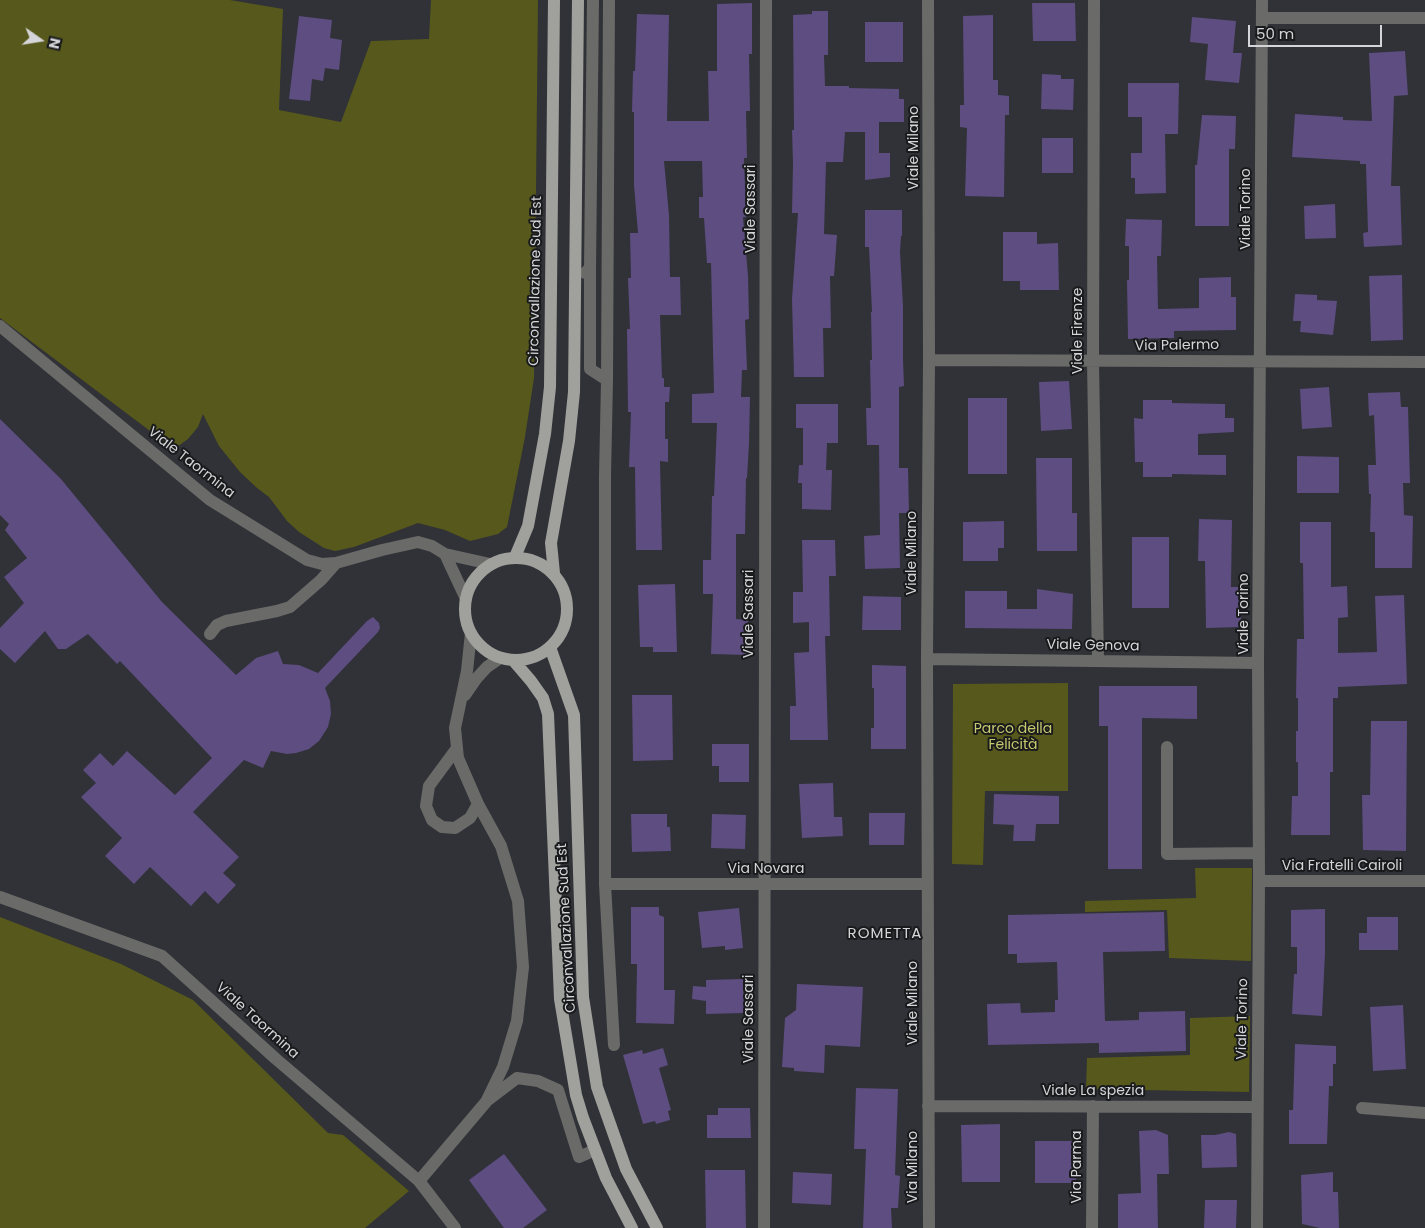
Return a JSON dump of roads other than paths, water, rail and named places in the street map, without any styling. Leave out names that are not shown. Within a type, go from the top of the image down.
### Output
[{"type":"main road","name":"Circonvallazione Sud Est","points":[[515,557],[528,526],[546,434],[550,387],[554,0]]},
{"type":"main road","points":[[506,659],[533,657],[550,647],[562,631],[568,611],[564,591],[554,573],[551,543],[574,392],[578,0]]},
{"type":"main road","name":"Circonvallazione Sud Est","points":[[554,573],[543,564],[515,557],[490,564],[474,579],[469,588],[465,610],[471,633],[478,644],[488,652],[506,659],[531,681],[543,698],[548,714],[560,999],[576,1095],[606,1178],[632,1228]]},
{"type":"main road","name":"Circonvallazione Sud Est","points":[[550,647],[574,715],[583,997],[597,1087],[626,1169],[657,1228]]},
{"type":"street","points":[[593,0],[590,370],[607,380]]},
{"type":"street","points":[[609,0],[604,884],[614,1045]]},
{"type":"street","name":"Viale Sassari","points":[[764,1228],[763,884],[766,0]]},
{"type":"street","name":"Viale Milano","points":[[928,0],[928,1106]]},
{"type":"street","name":"Viale Firenze","points":[[1094,0],[1093,362],[1098,661]]},
{"type":"street","name":"Viale Torino","points":[[1258,1228],[1260,881],[1258,663],[1262,0]]},
{"type":"street","points":[[1262,18],[1425,18]]},
{"type":"street","points":[[575,281],[590,268]]},
{"type":"street","name":"Viale Taormina","points":[[0,326],[210,500],[307,560],[322,564],[336,563],[418,542],[432,546],[445,554],[490,564]]},
{"type":"street","name":"Via Palermo","points":[[929,360],[1425,362]]},
{"type":"street","points":[[445,554],[466,599]]},
{"type":"street","points":[[210,634],[218,625],[226,621],[290,607],[321,580],[336,563]]},
{"type":"street","points":[[471,633],[470,654],[455,728],[458,758],[478,804],[500,846],[518,902],[523,967],[517,1021],[503,1067],[486,1102]]},
{"type":"street","points":[[462,699],[481,673],[506,659]]},
{"type":"street","name":"Viale Genova","points":[[927,659],[1258,663]]},
{"type":"street","points":[[1167,747],[1167,854],[1259,853]]},
{"type":"street","points":[[457,748],[429,786],[426,806],[432,820],[442,827],[456,828],[470,818],[478,804]]},
{"type":"street","name":"Via Fratelli Cairoli","points":[[1260,881],[1425,881]]},
{"type":"street","name":"Via Novara","points":[[604,884],[927,884]]},
{"type":"street","name":"Viale Taormina","points":[[0,897],[162,956],[276,1060],[419,1181],[455,1228]]},
{"type":"street","points":[[419,1181],[486,1102],[517,1078],[538,1081],[558,1090],[579,1157],[595,1150]]},
{"type":"street","name":"Viale La spezia","points":[[928,1106],[1258,1107]]},
{"type":"street","name":"Via Milano","points":[[928,1106],[929,1228]]},
{"type":"street","name":"Via Parma","points":[[1092,1228],[1093,1106]]},
{"type":"street","points":[[1362,1108],[1425,1113]]},
{"type":"district","name":"ROMETTA","points":[[885,934]]},
{"type":"park label","name":"Parco della Felicità","points":[[1013,738]]}]
